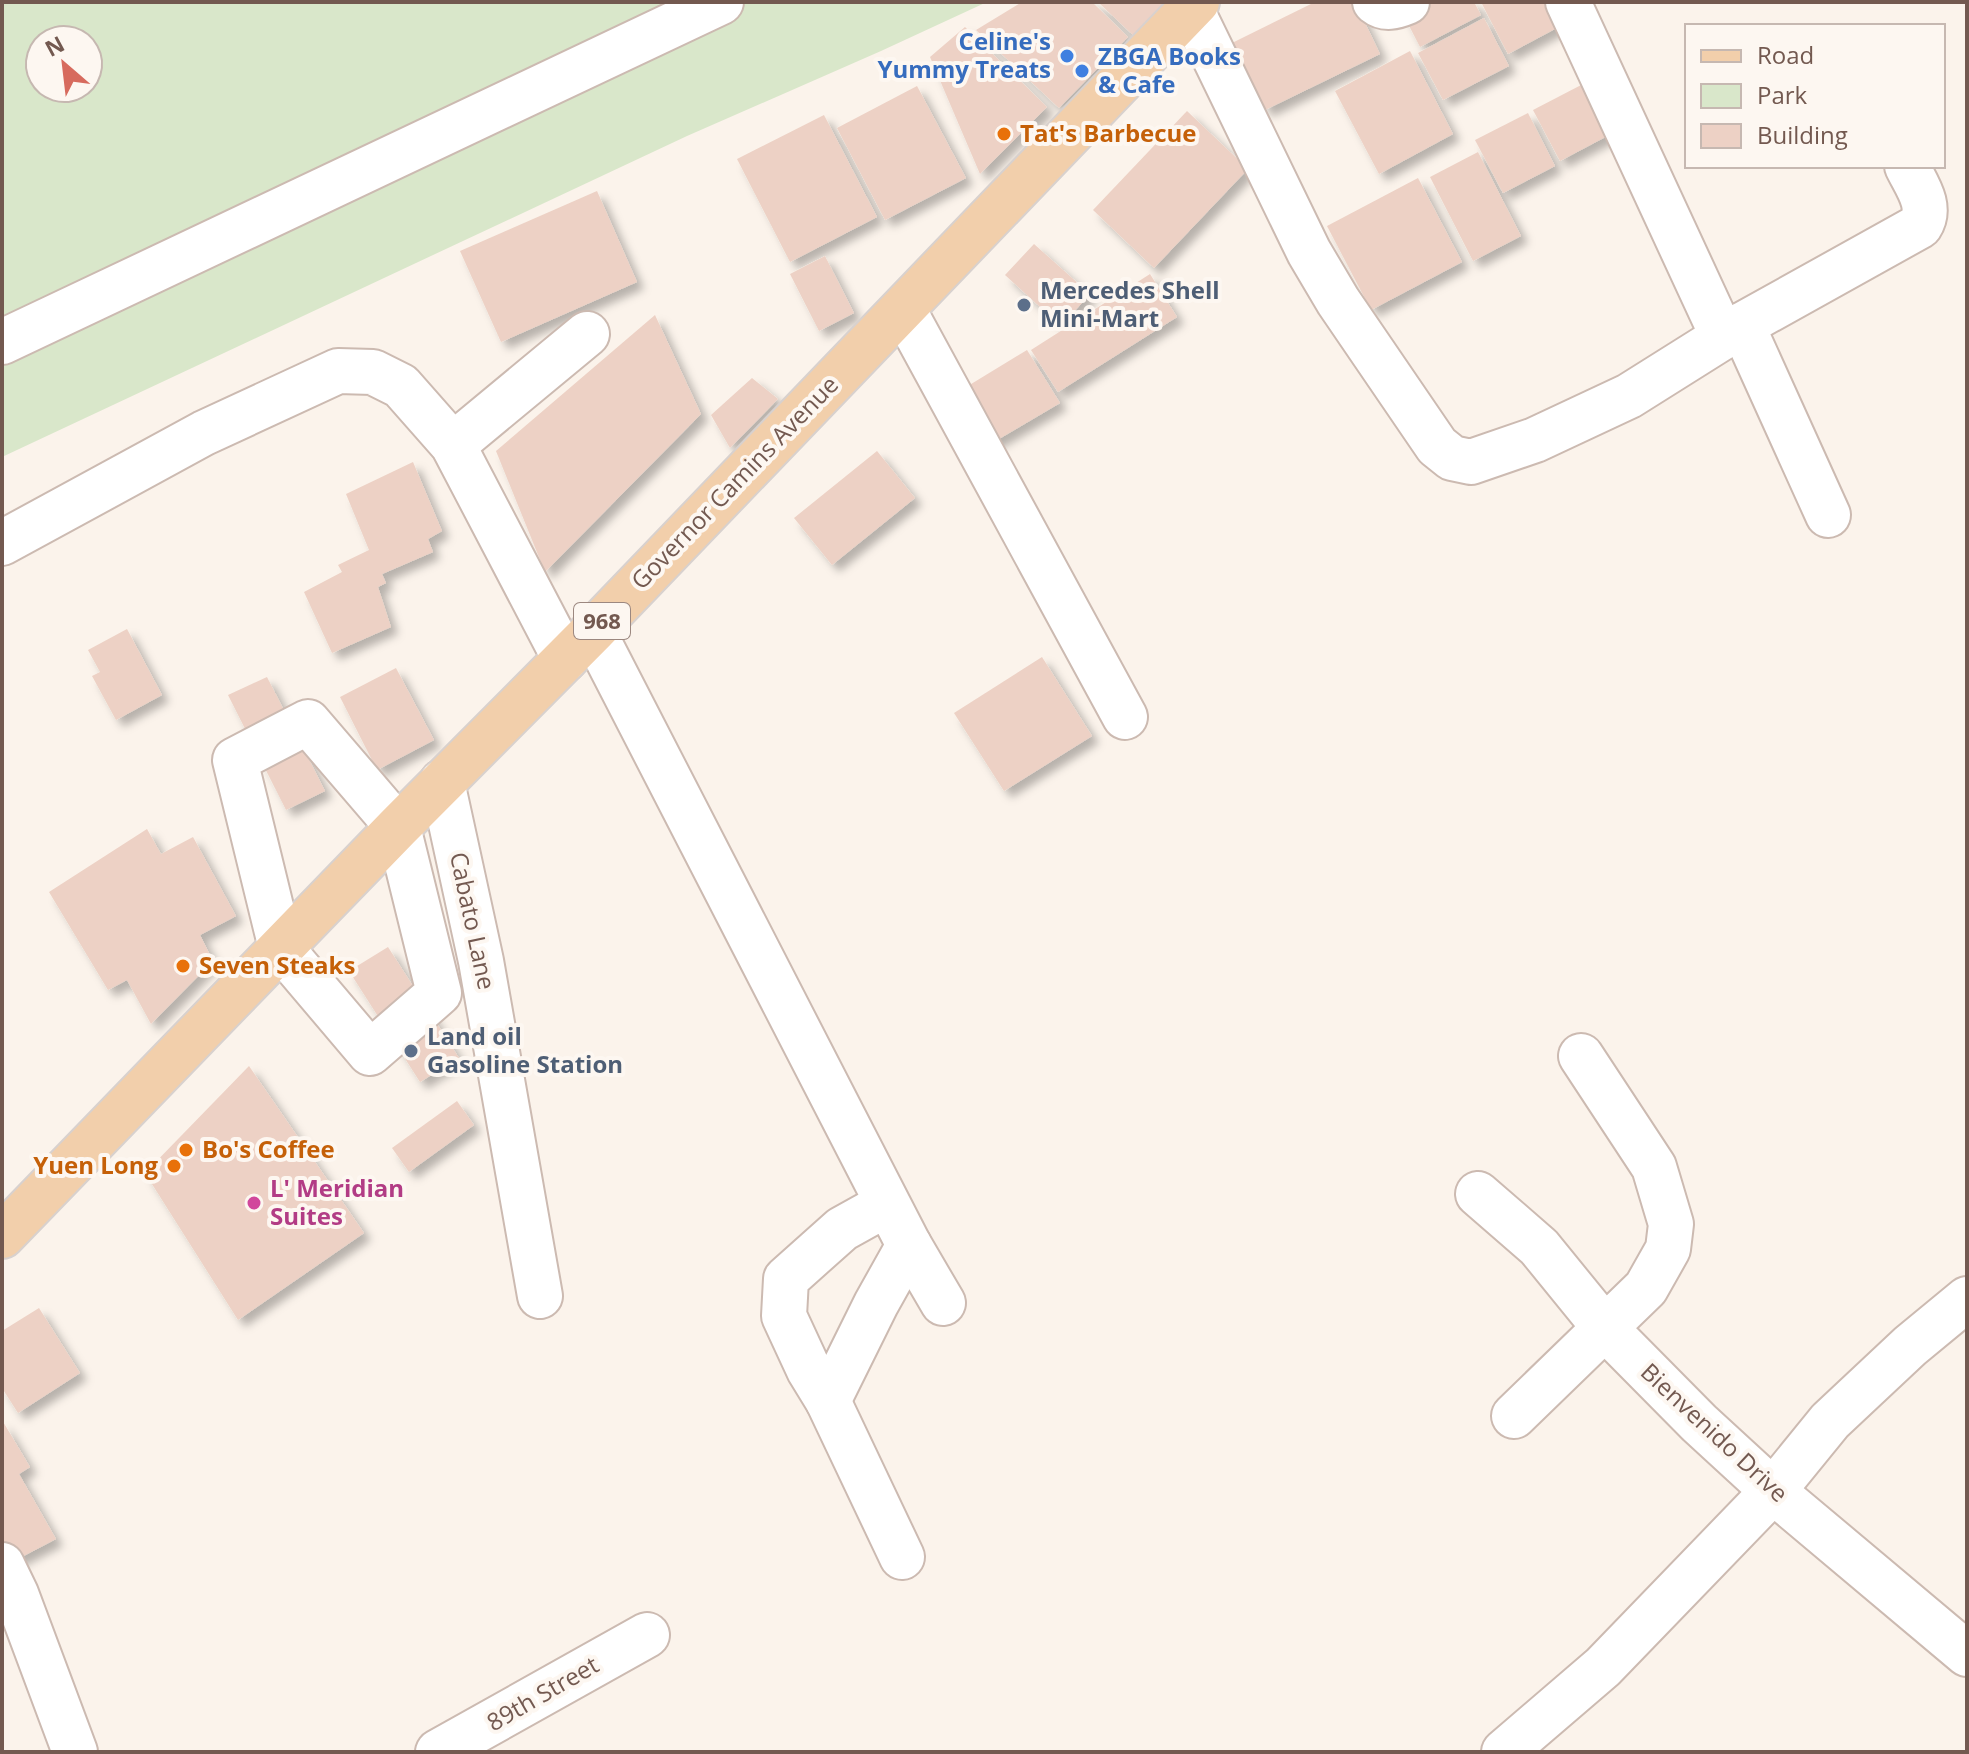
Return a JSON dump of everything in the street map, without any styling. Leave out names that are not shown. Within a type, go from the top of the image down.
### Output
[{"type":"main road","name":"Governor Camins Avenue","points":[[2,1236],[579,645],[1194,6]]},
{"type":"street","points":[[2,342],[721,2]]},
{"type":"street","points":[[1375,2],[1391,8],[1407,2]]},
{"type":"street","points":[[1568,2],[1732,331],[1828,515]]},
{"type":"street","points":[[1194,6],[1309,252],[1338,301],[1437,446],[1452,458],[1471,462],[1535,440],[1629,396],[1732,331],[1920,226],[1926,217],[1926,205],[1908,168]]},
{"type":"street","points":[[903,309],[1125,717]]},
{"type":"street","points":[[453,445],[587,334]]},
{"type":"street","points":[[2,543],[204,433],[338,371],[373,372],[401,386],[453,445],[579,645],[943,1303]]},
{"type":"street","points":[[308,722],[398,827],[439,993],[370,1053],[281,948],[235,760],[308,722]]},
{"type":"street","name":"Cabato Lane","points":[[442,782],[481,961],[540,1296]]},
{"type":"street","points":[[1514,1416],[1646,1288],[1668,1249],[1671,1224],[1654,1167],[1581,1056]]},
{"type":"street","name":"Bienvenido Drive","points":[[1478,1194],[1539,1247],[1605,1328],[1699,1423],[1773,1491],[1967,1654]]},
{"type":"street","points":[[887,1204],[842,1229],[786,1279],[784,1316],[902,1557]]},
{"type":"street","points":[[828,1401],[909,1245]]},
{"type":"street","points":[[1504,1752],[1603,1667],[1773,1491],[1830,1421],[1910,1346],[1967,1299]]},
{"type":"street","points":[[2,1565],[16,1594],[75,1752]]},
{"type":"street","name":"89th Street","points":[[438,1752],[647,1635]]},
{"type":"green space","points":[[2,2],[987,2],[687,136],[2,457]]},
{"type":"building","points":[[1022,2],[1092,2],[1128,37],[1059,108],[976,30]]},
{"type":"building","points":[[1098,2],[1165,2],[1133,35]]},
{"type":"building","points":[[1315,2],[1355,2],[1380,54],[1265,110],[1232,43]]},
{"type":"building","points":[[1416,2],[1474,2],[1481,15],[1420,47],[1401,10]]},
{"type":"building","points":[[1481,2],[1558,2],[1568,22],[1508,54]]},
{"type":"building","points":[[1484,18],[1509,66],[1443,100],[1418,53]]},
{"type":"building","points":[[965,27],[1047,107],[980,174],[930,57]]},
{"type":"building","points":[[1410,51],[1453,134],[1379,174],[1335,91]]},
{"type":"building","points":[[1585,83],[1611,134],[1560,161],[1533,110]]},
{"type":"building","points":[[917,86],[966,178],[885,220],[837,128]]},
{"type":"building","points":[[1187,111],[1248,169],[1154,268],[1093,210]]},
{"type":"building","points":[[1528,113],[1555,166],[1503,193],[1475,140]]},
{"type":"building","points":[[824,115],[877,217],[790,262],[737,159]]},
{"type":"building","points":[[1478,152],[1521,236],[1473,261],[1430,177]]},
{"type":"building","points":[[1418,178],[1462,262],[1371,310],[1327,226]]},
{"type":"building","points":[[597,191],[637,282],[501,342],[460,251]]},
{"type":"building","points":[[1034,244],[1090,294],[1061,326],[1005,275]]},
{"type":"building","points":[[825,256],[854,313],[819,331],[790,274]]},
{"type":"building","points":[[1150,274],[1177,317],[1058,392],[1031,350]]},
{"type":"building","points":[[655,315],[701,414],[545,572],[496,451]]},
{"type":"building","points":[[1027,350],[1060,403],[987,446],[958,392]]},
{"type":"building","points":[[752,378],[778,399],[730,448],[711,415]]},
{"type":"building","points":[[877,451],[915,498],[832,565],[794,518]]},
{"type":"building","points":[[413,462],[442,531],[428,539],[433,552],[382,574],[386,583],[378,587],[391,627],[332,653],[304,592],[342,572],[338,565],[369,550],[346,494]]},
{"type":"building","points":[[127,629],[162,695],[116,720],[92,676],[100,672],[88,650]]},
{"type":"building","points":[[1042,657],[1092,736],[1004,791],[954,713]]},
{"type":"building","points":[[396,668],[434,740],[377,770],[340,697]]},
{"type":"building","points":[[267,677],[325,791],[286,810],[228,695]]},
{"type":"building","points":[[147,829],[161,854],[193,837],[236,916],[200,935],[213,961],[151,1024],[127,980],[108,990],[49,892]]},
{"type":"building","points":[[388,947],[459,1058],[420,1082],[349,971]]},
{"type":"building","name":"L' Meridian Suites","points":[[249,1066],[364,1233],[238,1320],[145,1173]]},
{"type":"building","points":[[457,1101],[474,1125],[409,1172],[392,1148]]},
{"type":"building","points":[[39,1308],[80,1373],[18,1413],[2,1388],[2,1331]]},
{"type":"building","points":[[2,1420],[30,1467],[19,1474],[56,1539],[14,1561],[2,1538]]},
{"type":"place","name":"Celine's Yummy Treats","points":[[1067,56]]},
{"type":"place","name":"ZBGA Books & Cafe","points":[[1082,71]]},
{"type":"place","name":"Tat's Barbecue","points":[[1004,134]]},
{"type":"place","name":"Mercedes Shell Mini-Mart","points":[[1024,305]]},
{"type":"place","name":"Seven Steaks","points":[[183,966]]},
{"type":"place","name":"Land oil Gasoline Station","points":[[411,1051]]},
{"type":"place","name":"Bo's Coffee","points":[[186,1150]]},
{"type":"place","name":"Yuen Long","points":[[174,1166]]},
{"type":"place","name":"L' Meridian Suites","points":[[254,1203]]}]
